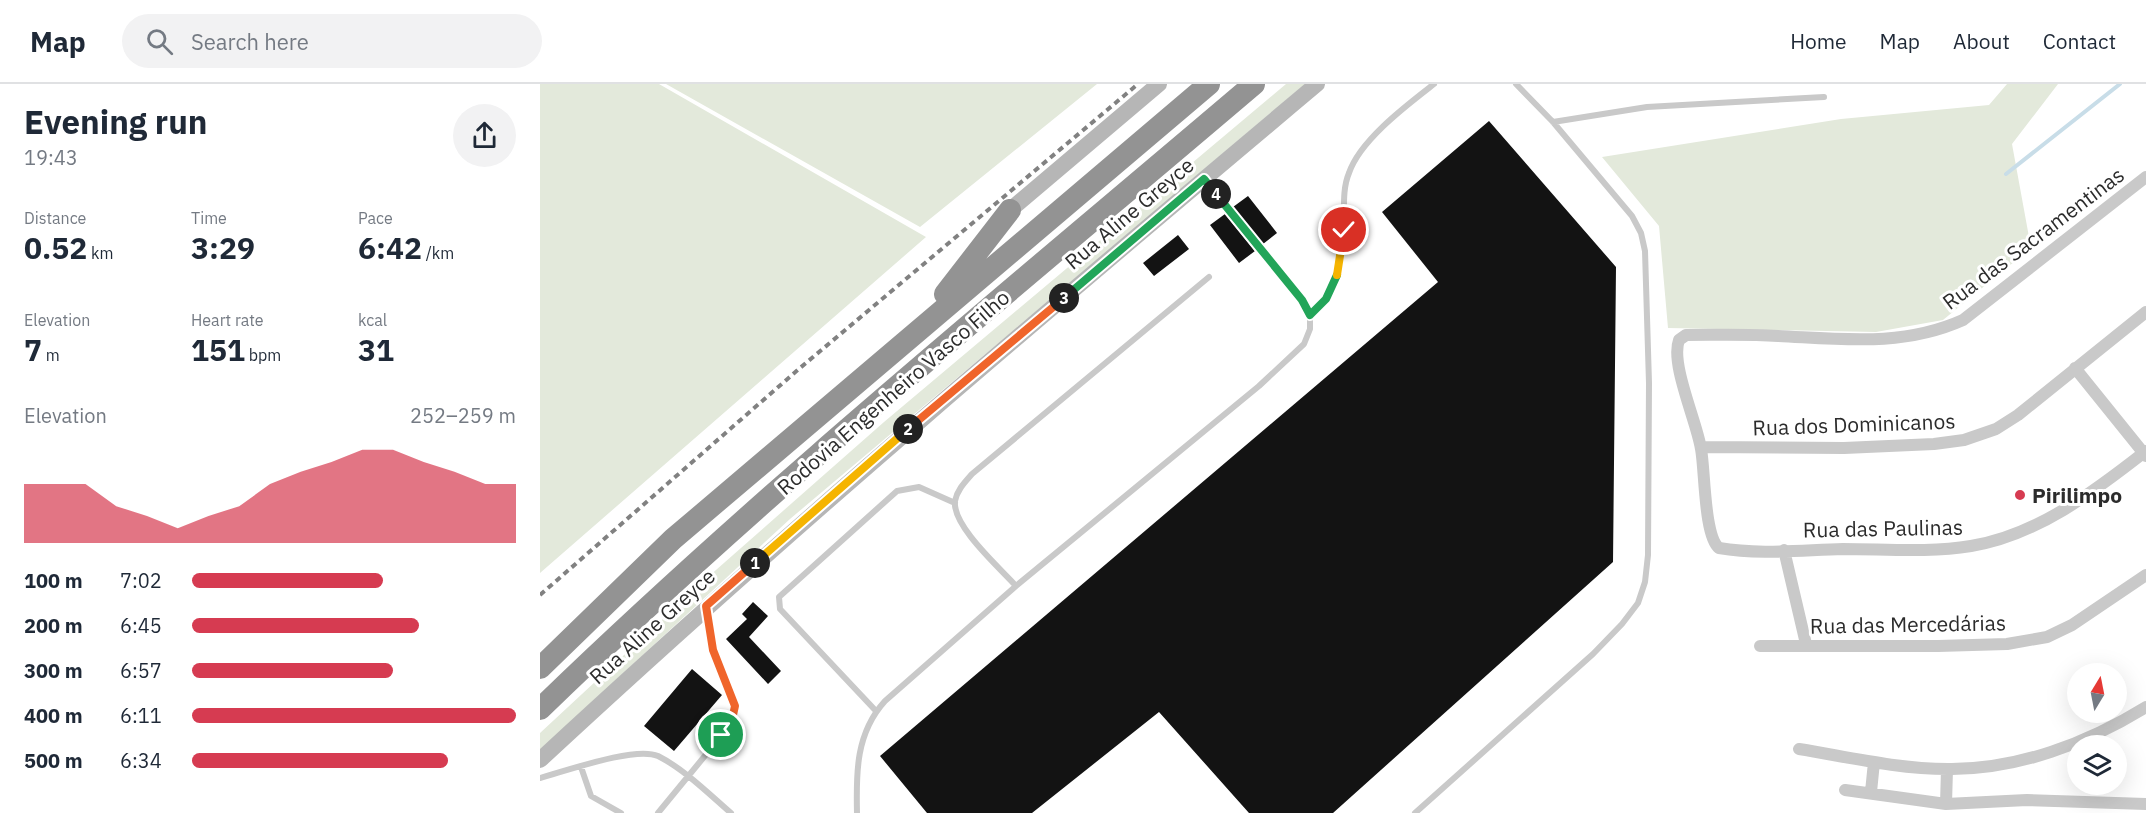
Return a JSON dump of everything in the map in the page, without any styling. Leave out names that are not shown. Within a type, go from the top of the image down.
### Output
[{"type":"highway","name":"Rodovia Engenheiro Vasco Filho","points":[[540,668],[673,539],[1209,84]]},
{"type":"highway","name":"Rodovia Engenheiro Vasco Filho","points":[[540,709],[620,631],[746,518],[1254,84]]},
{"type":"highway","points":[[905,340],[950,289],[1010,210]]},
{"type":"main road","points":[[1010,210],[1159,84]]},
{"type":"main road","name":"Rua Aline Greyce","points":[[540,760],[706,606],[874,458],[1317,84]]},
{"type":"street","name":"Rua das Sacramentinas","points":[[1711,536],[1701,447],[1685,391],[1677,348],[1683,336],[1773,335],[1882,340],[1940,330],[1963,320],[2146,177]]},
{"type":"street","name":"Rua dos Dominicanos","points":[[1701,447],[1855,447],[1934,444],[1964,440],[1996,429],[2011,419],[2050,391],[2075,368],[2146,312]]},
{"type":"street","points":[[2075,368],[2145,453]]},
{"type":"street","name":"Rua das Paulinas","points":[[1711,536],[1719,548],[1784,550],[1970,547],[1999,540],[2045,520],[2096,488],[2145,453]]},
{"type":"street","points":[[1784,550],[1806,645]]},
{"type":"street","name":"Rua das Mercedárias","points":[[1760,646],[2007,644],[2047,637],[2072,625],[2146,575]]},
{"type":"street","points":[[1799,749],[1874,762],[1947,769],[1980,768],[2034,757],[2067,745],[2146,707]]},
{"type":"street","points":[[1871,792],[1874,762]]},
{"type":"street","points":[[1946,804],[1947,769]]},
{"type":"street","points":[[1845,790],[1946,804],[2027,800],[2146,804]]},
{"type":"lane","points":[[1310,315],[1326,299],[1336,277],[1342,249],[1345,185],[1354,160],[1367,143],[1434,84]]},
{"type":"lane","points":[[1415,813],[1593,654],[1632,610],[1645,582],[1648,382],[1645,251],[1641,233],[1632,216],[1553,122],[1516,84]]},
{"type":"lane","points":[[1553,122],[1647,107],[1824,97]]},
{"type":"lane","points":[[857,813],[857,760],[862,738],[876,711],[1016,586],[1274,372],[1304,344],[1310,329],[1310,315],[1302,300],[1204,179]]},
{"type":"lane","points":[[1016,586],[959,521],[955,503],[960,488],[972,474],[1209,277]]},
{"type":"lane","points":[[876,711],[780,609],[779,597],[897,491],[919,487],[955,503]]},
{"type":"lane","points":[[658,813],[731,724],[734,716],[734,698],[713,650],[706,606]]},
{"type":"lane","points":[[540,778],[636,753],[647,753],[657,756],[732,813]]},
{"type":"lane","points":[[581,767],[591,796],[621,813]]},
{"type":"shaded area","points":[[540,84],[659,84],[926,237],[540,573]]},
{"type":"shaded area","points":[[666,84],[1097,84],[920,227]]},
{"type":"shaded area","points":[[1286,84],[1305,84],[790,519],[540,750],[540,733],[708,577],[884,422]]},
{"type":"shaded area","points":[[2007,84],[2058,84],[2012,144],[2031,248],[1943,320],[1876,332],[1668,328],[1659,226],[1602,157],[1841,119],[1989,105]]},
{"type":"building","points":[[1489,121],[1616,267],[1613,562],[1333,813],[1249,813],[1159,712],[1032,813],[927,813],[880,756],[1438,282],[1382,212]]},
{"type":"building","points":[[1248,196],[1277,233],[1263,244],[1233,207]]},
{"type":"building","points":[[1225,214],[1255,251],[1239,263],[1210,225]]},
{"type":"building","points":[[1178,235],[1189,249],[1154,276],[1143,263]]},
{"type":"building","points":[[753,602],[768,616],[749,637],[781,671],[768,684],[726,639],[747,619],[742,614]]},
{"type":"building","points":[[692,669],[722,695],[674,751],[644,726]]},
{"type":"waterway","points":[[2006,174],[2120,84]]},
{"type":"railway","points":[[540,595],[800,368],[1138,84]]},
{"type":"place","name":"Pirilimpo","points":[[2020,495]]},
{"type":"route","points":[[721,735],[731,724],[735,706],[734,698],[718,667],[713,650],[706,606],[874,458],[1204,179],[1302,300],[1310,315],[1326,299],[1336,277],[1344,230]]}]
